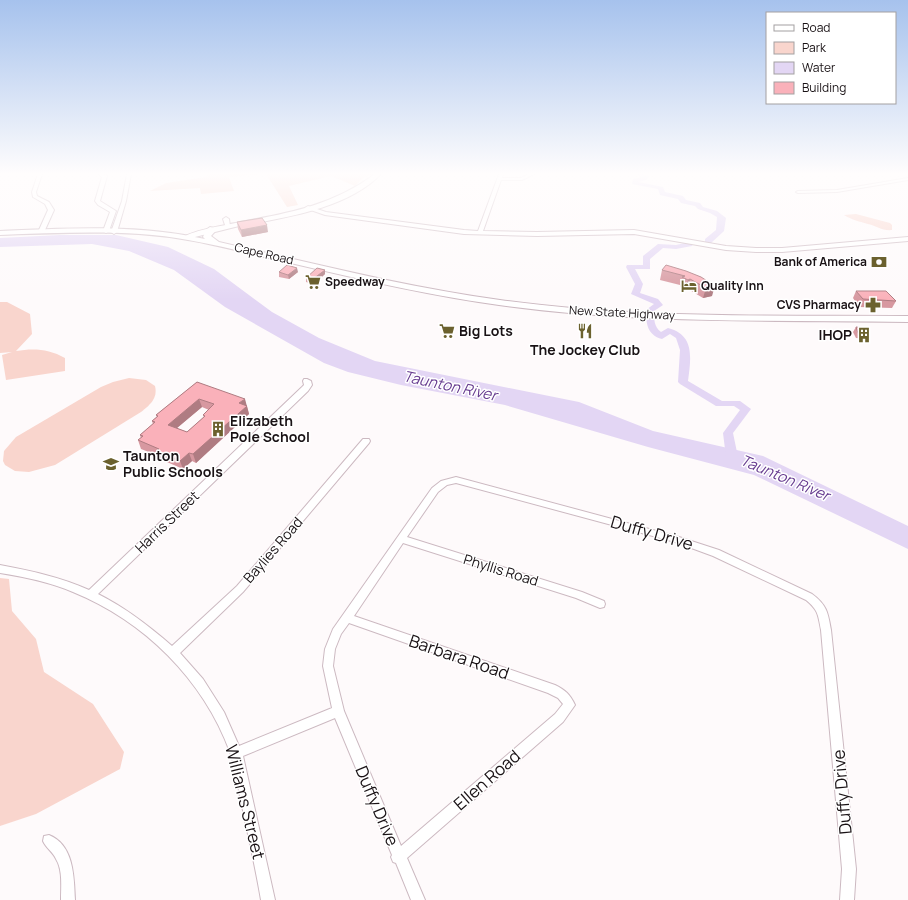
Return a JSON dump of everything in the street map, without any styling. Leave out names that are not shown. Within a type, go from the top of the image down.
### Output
[{"type":"highway","points":[[213,229],[208,233],[207,237],[216,243]]},
{"type":"highway","name":"Cape Road","points":[[0,233],[42,230],[110,232],[187,237],[340,271]]},
{"type":"highway","name":"New State Highway","points":[[340,271],[426,291],[495,302],[574,311],[658,316],[908,319]]},
{"type":"main road","points":[[187,237],[213,229],[273,216]]},
{"type":"main road","points":[[187,237],[199,231],[227,222],[247,222]]},
{"type":"street","points":[[42,230],[48,216]]},
{"type":"street","points":[[110,232],[112,216]]},
{"type":"street","points":[[110,232],[117,216]]},
{"type":"street","points":[[345,216],[430,228],[483,233],[634,232],[726,248],[762,250],[908,239]]},
{"type":"street","points":[[483,233],[490,216]]},
{"type":"street","name":"Harris Street","points":[[91,595],[305,389],[308,385],[307,381]]},
{"type":"street","name":"Baylies Road","points":[[173,652],[240,589],[366,441]]},
{"type":"street","name":"Duffy Drive","points":[[418,900],[398,856],[338,711],[328,672],[328,655],[334,637],[435,490],[444,483],[456,480],[689,543],[716,553],[799,591],[814,600],[823,612],[826,630],[849,869],[847,900]]},
{"type":"street","name":"Phyllis Road","points":[[401,539],[579,595],[600,604]]},
{"type":"street","name":"Williams Street","points":[[0,569],[49,578],[91,595],[147,630],[173,652],[211,701],[236,753],[260,857],[268,900]]},
{"type":"street","name":"Barbara Road","points":[[347,618],[551,689],[562,694],[568,701]]},
{"type":"street","name":"Ellen Road","points":[[398,856],[559,718],[567,710],[568,701]]},
{"type":"street","points":[[236,753],[338,711]]},
{"type":"street","points":[[49,841],[57,847],[63,855],[66,867],[68,900]]},
{"type":"green space","points":[[846,216],[864,216],[890,223],[892,225],[892,230],[882,229]]},
{"type":"green space","points":[[0,302],[7,302],[30,314],[32,334],[16,351],[41,350],[59,355],[65,358],[65,371],[6,380],[2,355],[12,352],[0,353]]},
{"type":"green space","points":[[129,378],[146,380],[155,386],[156,390],[154,398],[141,412],[55,465],[29,472],[15,471],[5,465],[3,461],[4,451],[16,437],[101,387]]},
{"type":"green space","points":[[0,578],[9,579],[12,611],[36,639],[44,672],[93,704],[124,752],[120,769],[36,814],[0,826]]},
{"type":"water","name":"Taunton River","points":[[60,235],[116,235],[168,247],[214,269],[272,312],[319,338],[375,361],[579,402],[653,431],[763,456],[908,526],[908,549],[754,475],[648,447],[505,405],[401,385],[348,372],[324,363],[225,307],[174,270],[129,251],[92,244],[0,247],[0,238]]},
{"type":"building","points":[[262,218],[267,225],[241,230],[237,222]]},
{"type":"building","points":[[287,265],[297,268],[288,275],[279,272]]},
{"type":"building","points":[[666,265],[701,277],[715,286],[706,288],[690,279],[688,280],[682,277],[685,276],[662,270]]},
{"type":"building","points":[[317,268],[325,270],[313,279],[306,278]]},
{"type":"building","points":[[856,291],[886,291],[896,301],[863,299]]},
{"type":"building","points":[[856,327],[865,328],[868,334],[858,333]]},
{"type":"building","name":"Elizabeth Pole School","points":[[197,382],[245,399],[239,403],[247,406],[193,454],[189,453],[180,461],[157,451],[159,449],[138,440],[143,436],[140,435],[155,422],[152,421],[158,416],[156,415]],"holes":[[[199,399],[214,404],[203,415],[205,416],[187,432],[168,425]]]},
{"type":"waterway","points":[[708,241],[720,231],[722,218],[720,216]]},
{"type":"waterway","points":[[689,244],[676,247],[661,246],[646,258],[647,267],[630,267],[639,284],[635,294],[655,301],[659,305],[650,310],[650,323],[655,332],[662,336],[668,331],[675,333],[680,337],[685,350],[683,382],[720,404],[736,403],[746,409],[728,433],[732,457]]},
{"type":"place","name":"Bank of America","points":[[879,262]]},
{"type":"place","name":"Speedway","points":[[313,282]]},
{"type":"place","name":"Quality Inn","points":[[689,286]]},
{"type":"place","name":"CVS Pharmacy","points":[[873,305]]},
{"type":"place","name":"Big Lots","points":[[447,331]]},
{"type":"place","name":"The Jockey Club","points":[[585,331]]},
{"type":"place","name":"IHOP","points":[[864,335]]},
{"type":"place","name":"Elizabeth Pole School","points":[[218,429]]},
{"type":"place","name":"Taunton Public Schools","points":[[111,464]]}]
